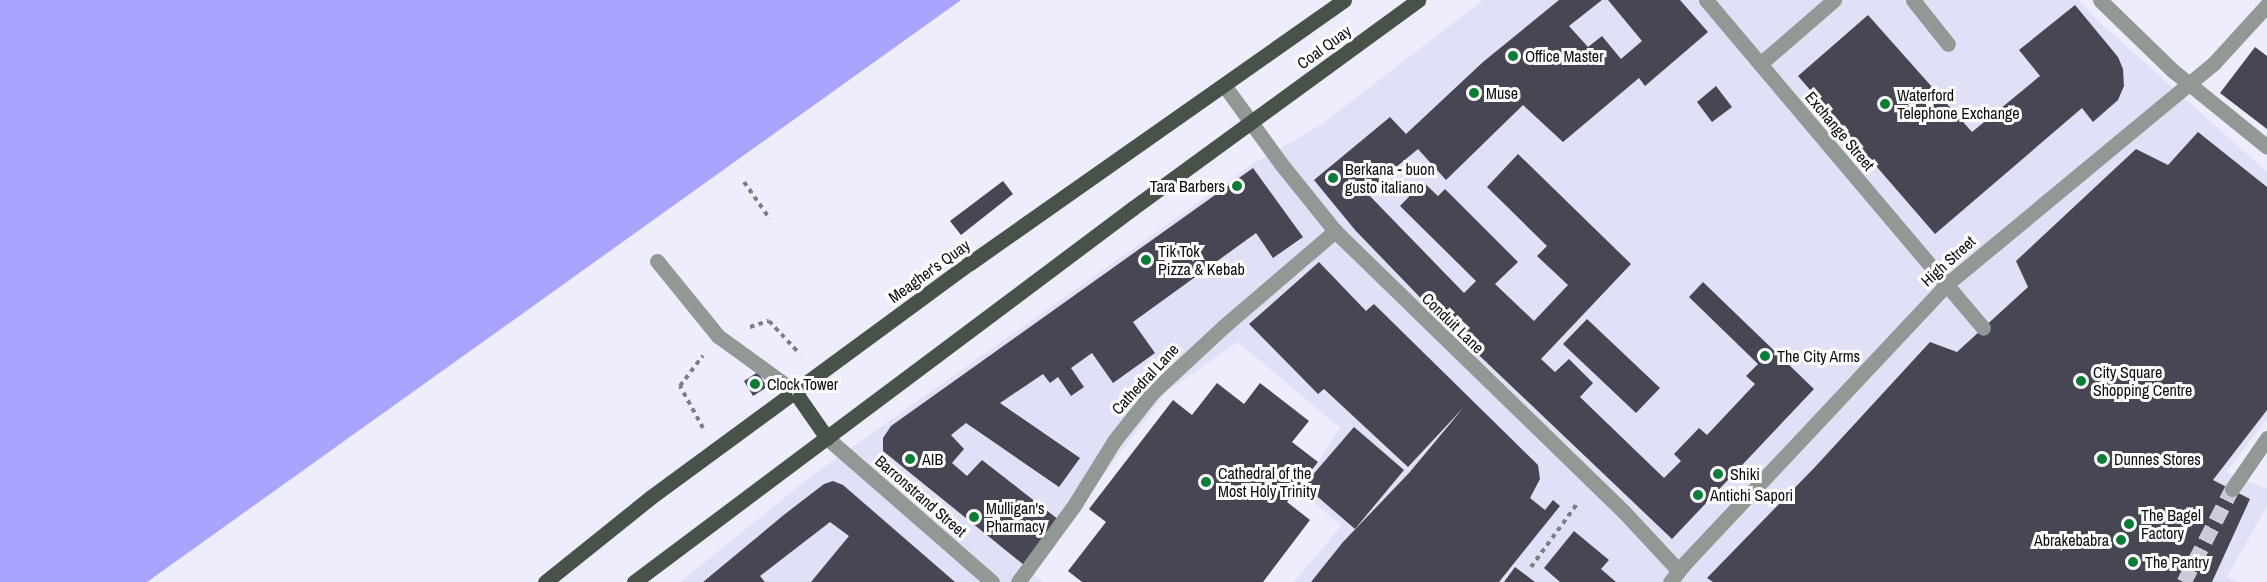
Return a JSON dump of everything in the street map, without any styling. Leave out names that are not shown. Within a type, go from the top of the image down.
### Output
[{"type":"main road","name":"Meagher's Quay","points":[[545,582],[651,498],[970,263],[1344,0]]},
{"type":"main road","name":"Coal Quay","points":[[1250,123],[1418,0]]},
{"type":"main road","points":[[634,582],[1250,123]]},
{"type":"main road","points":[[795,392],[827,438]]},
{"type":"street","name":"Exchange Street","points":[[1706,0],[1983,328]]},
{"type":"street","points":[[1760,64],[1834,0]]},
{"type":"street","points":[[1913,0],[1948,44]]},
{"type":"street","points":[[2100,0],[2151,52],[2267,147]]},
{"type":"street","name":"High Street","points":[[1674,576],[1947,284],[2188,84],[2238,38],[2267,5]]},
{"type":"street","name":"Conduit Lane","points":[[1224,85],[1250,123],[1335,231],[1391,289],[1594,482],[1674,576]]},
{"type":"street","name":"Cathedral Lane","points":[[1018,582],[1075,504],[1114,441],[1153,392],[1223,327],[1335,231]]},
{"type":"street","points":[[657,261],[718,336],[795,392]]},
{"type":"street","name":"Barronstrand Street","points":[[827,438],[992,582]]},
{"type":"street","points":[[2232,489],[2267,438]]},
{"type":"path","points":[[744,182],[770,219]]},
{"type":"path","points":[[705,433],[680,386],[718,336]]},
{"type":"path","points":[[1531,567],[1594,482]]},
{"type":"shaded area","points":[[0,0],[961,0],[147,582],[0,582]]},
{"type":"shaded area","points":[[1483,0],[2079,0],[2095,18],[2267,172],[2267,419],[2226,472],[2267,489],[2267,506],[2227,577],[2237,582],[1294,582],[1341,526],[1300,490],[1340,428],[1238,342],[1167,391],[1098,482],[1034,575],[1043,582],[680,582],[810,477],[1253,164],[1322,124]]},
{"type":"building","points":[[1559,0],[1602,0],[1569,26],[1588,47],[1602,36],[1621,59],[1642,41],[1608,0],[1680,0],[1708,32],[1645,86],[1639,78],[1563,142],[1523,105],[1446,180],[1418,149],[1366,192],[1464,293],[1476,281],[1400,206],[1423,182],[1438,196],[1445,189],[1518,262],[1495,284],[1534,321],[1568,285],[1537,256],[1547,246],[1487,187],[1518,154],[1631,264],[1541,359],[1555,372],[1569,359],[1593,383],[1580,397],[1664,478],[1681,461],[1674,454],[1699,428],[1707,435],[1755,384],[1746,376],[1758,364],[1689,297],[1703,282],[1814,389],[1672,539],[1440,318],[1355,230],[1314,180],[1390,117],[1406,134],[1483,62]]},
{"type":"building","name":"Waterford Telephone Exchange","points":[[2075,5],[2118,57],[2123,69],[2124,86],[2118,100],[2093,122],[2082,108],[1935,234],[1798,76],[1868,15],[1972,132],[2040,76],[2019,50]]},
{"type":"building","points":[[2255,47],[2267,56],[2267,129],[2220,93]]},
{"type":"building","points":[[1716,86],[1732,107],[1712,122],[1697,102]]},
{"type":"building","name":"City Square Shopping Centre","points":[[2198,132],[2267,187],[2267,410],[2213,480],[2250,499],[2212,582],[1713,582],[1707,578],[1815,467],[1930,342],[1957,352],[2028,287],[2016,261],[2136,149],[2168,165]]},
{"type":"building","points":[[1253,168],[1303,237],[1273,258],[1256,233],[1133,322],[1155,353],[1113,383],[1092,353],[1071,368],[1084,387],[1071,396],[1058,377],[1050,383],[1043,374],[1000,403],[1080,458],[1059,487],[966,423],[951,435],[964,449],[952,463],[967,476],[982,460],[1059,520],[1024,565],[883,451],[883,438],[891,426]]},
{"type":"building","points":[[1003,181],[1013,194],[961,235],[950,221]]},
{"type":"building","points":[[1319,262],[1366,311],[1374,304],[1538,465],[1540,479],[1530,498],[1545,510],[1553,500],[1560,506],[1499,582],[1311,582],[1343,542],[1409,473],[1464,407],[1408,467],[1324,389],[1318,394],[1249,324]]},
{"type":"building","points":[[1587,319],[1660,388],[1636,413],[1563,344]]},
{"type":"building","name":"Clock Tower","points":[[758,372],[767,387],[753,396],[744,381]]},
{"type":"building","name":"Cathedral of the Most Holy Trinity","points":[[1217,383],[1244,404],[1260,383],[1309,421],[1292,442],[1318,462],[1287,502],[1310,520],[1263,582],[1082,582],[1068,571],[1106,522],[1089,509],[1173,400],[1192,415]]},
{"type":"building","points":[[1354,427],[1404,470],[1355,529],[1304,485]]},
{"type":"building","points":[[833,481],[843,485],[955,582],[811,582],[849,536],[830,522],[760,576],[765,582],[703,582],[785,514],[824,484]]},
{"type":"building","points":[[1574,531],[1609,560],[1601,569],[1616,582],[1560,582],[1544,568]]},
{"type":"building","points":[[1515,567],[1535,582],[1504,582]]},
{"type":"tunnel","points":[[2184,582],[2232,489]]},
{"type":"place","name":"Office Master","points":[[1513,56]]},
{"type":"place","name":"Muse","points":[[1474,93]]},
{"type":"place","name":"Waterford Telephone Exchange","points":[[1885,104]]},
{"type":"place","name":"Berkana - buon gusto italiano","points":[[1333,178]]},
{"type":"place","name":"Tara Barbers","points":[[1237,186]]},
{"type":"place","name":"Tik Tok Pizza & Kebab","points":[[1146,260]]},
{"type":"place","name":"The City Arms","points":[[1765,356]]},
{"type":"place","name":"City Square Shopping Centre","points":[[2081,381]]},
{"type":"place","name":"Clock Tower","points":[[755,384]]},
{"type":"place","name":"AIB","points":[[910,459]]},
{"type":"place","name":"Dunnes Stores","points":[[2102,459]]},
{"type":"place","name":"Shiki","points":[[1718,474]]},
{"type":"place","name":"Cathedral of the Most Holy Trinity","points":[[1206,482]]},
{"type":"place","name":"Antichi Sapori","points":[[1698,495]]},
{"type":"place","name":"Mulligan's Pharmacy","points":[[974,517]]},
{"type":"place","name":"The Bagel Factory","points":[[2129,524]]},
{"type":"place","name":"Abrakebabra","points":[[2121,540]]},
{"type":"place","name":"The Pantry","points":[[2133,562]]}]
